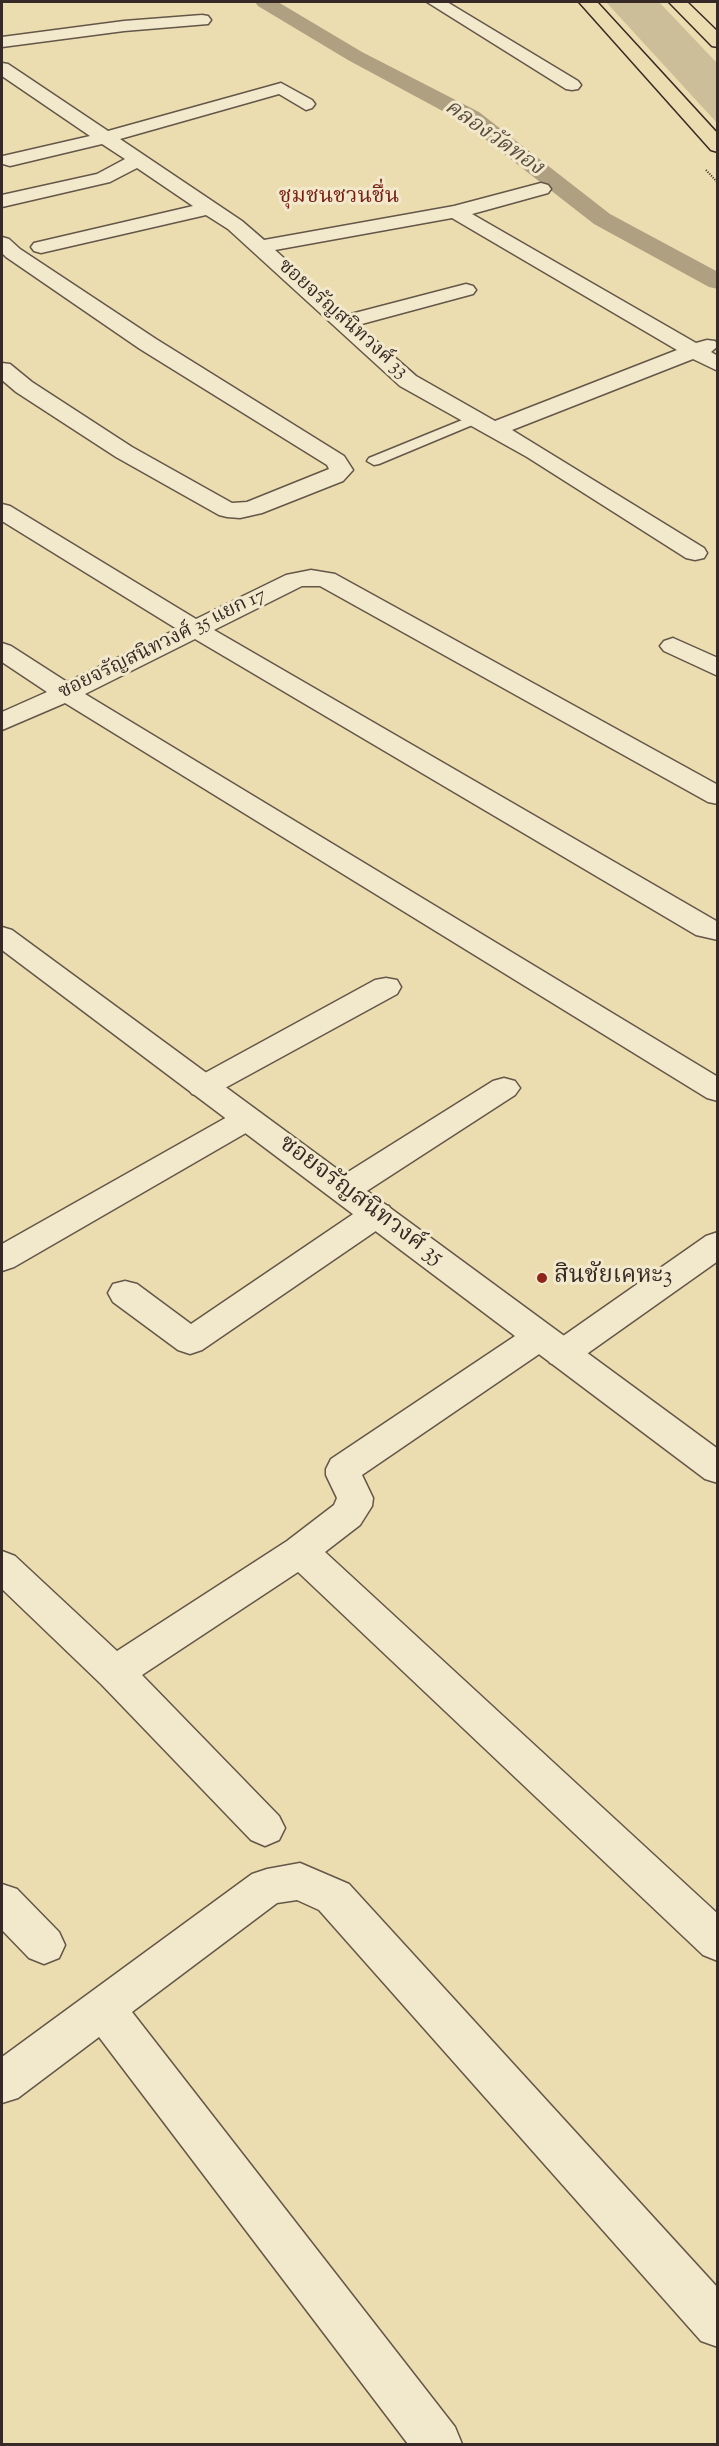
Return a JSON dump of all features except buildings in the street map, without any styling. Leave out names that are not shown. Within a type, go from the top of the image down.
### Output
[{"type":"main road","points":[[588,2],[717,146]]},
{"type":"main road","points":[[678,2],[717,42]]},
{"type":"street","points":[[436,2],[572,86]]},
{"type":"street","points":[[2,42],[124,26],[202,20]]},
{"type":"street","name":"ซอยจรัญสนิทวงศ์ 33","points":[[2,68],[236,225],[408,381],[535,452],[695,553]]},
{"type":"street","points":[[6,167],[281,88],[306,104]]},
{"type":"street","points":[[2,201],[103,178],[138,160]]},
{"type":"street","points":[[6,167],[35,171],[57,189]]},
{"type":"street","points":[[260,247],[455,212],[541,189]]},
{"type":"street","points":[[41,247],[209,208]]},
{"type":"street","points":[[455,212],[717,364]]},
{"type":"street","points":[[2,243],[13,253],[148,344],[336,461],[341,470],[335,476],[254,508],[240,512],[227,510],[124,452],[24,387],[2,369]]},
{"type":"street","points":[[343,322],[466,290]]},
{"type":"street","points":[[486,424],[717,342]]},
{"type":"street","points":[[2,511],[195,629],[706,929],[717,931]]},
{"type":"street","name":"ซอยจรัญสนิทวงศ์ 35 แยก 17","points":[[2,722],[296,580],[311,577],[326,579],[717,796]]},
{"type":"street","points":[[674,646],[717,668]]},
{"type":"street","points":[[2,651],[66,693],[717,1090]]},
{"type":"street","name":"ซอยจรัญสนิทวงศ์ 35","points":[[2,936],[717,1469]]},
{"type":"street","points":[[203,1087],[386,987]]},
{"type":"street","points":[[344,1190],[504,1088]]},
{"type":"street","points":[[2,1259],[247,1119]]},
{"type":"street","points":[[125,1293],[190,1341],[377,1214]]},
{"type":"street","points":[[115,1673],[300,1551],[347,1515],[354,1506],[355,1498],[344,1475],[344,1468],[717,1244]]},
{"type":"street","points":[[300,1551],[717,1942]]},
{"type":"street","points":[[2,1566],[115,1673],[265,1828]]},
{"type":"street","points":[[2,2083],[267,1887],[300,1881],[334,1898],[717,2324]]},
{"type":"street","points":[[2,1902],[44,1945]]},
{"type":"street","points":[[104,2008],[438,2445]]},
{"type":"lane","points":[[374,461],[486,424]]},
{"type":"shaded area","points":[[606,2],[659,2],[717,63],[717,123]]},
{"type":"waterway","name":"คลองวัดทอง","points":[[265,2],[355,56],[471,117],[602,219],[718,282]]},
{"type":"place","name":"สินชัยเคหะ3","points":[[542,1278]]},
{"type":"district","name":"ชุมชนชวนชื่น","points":[[339,198]]}]
